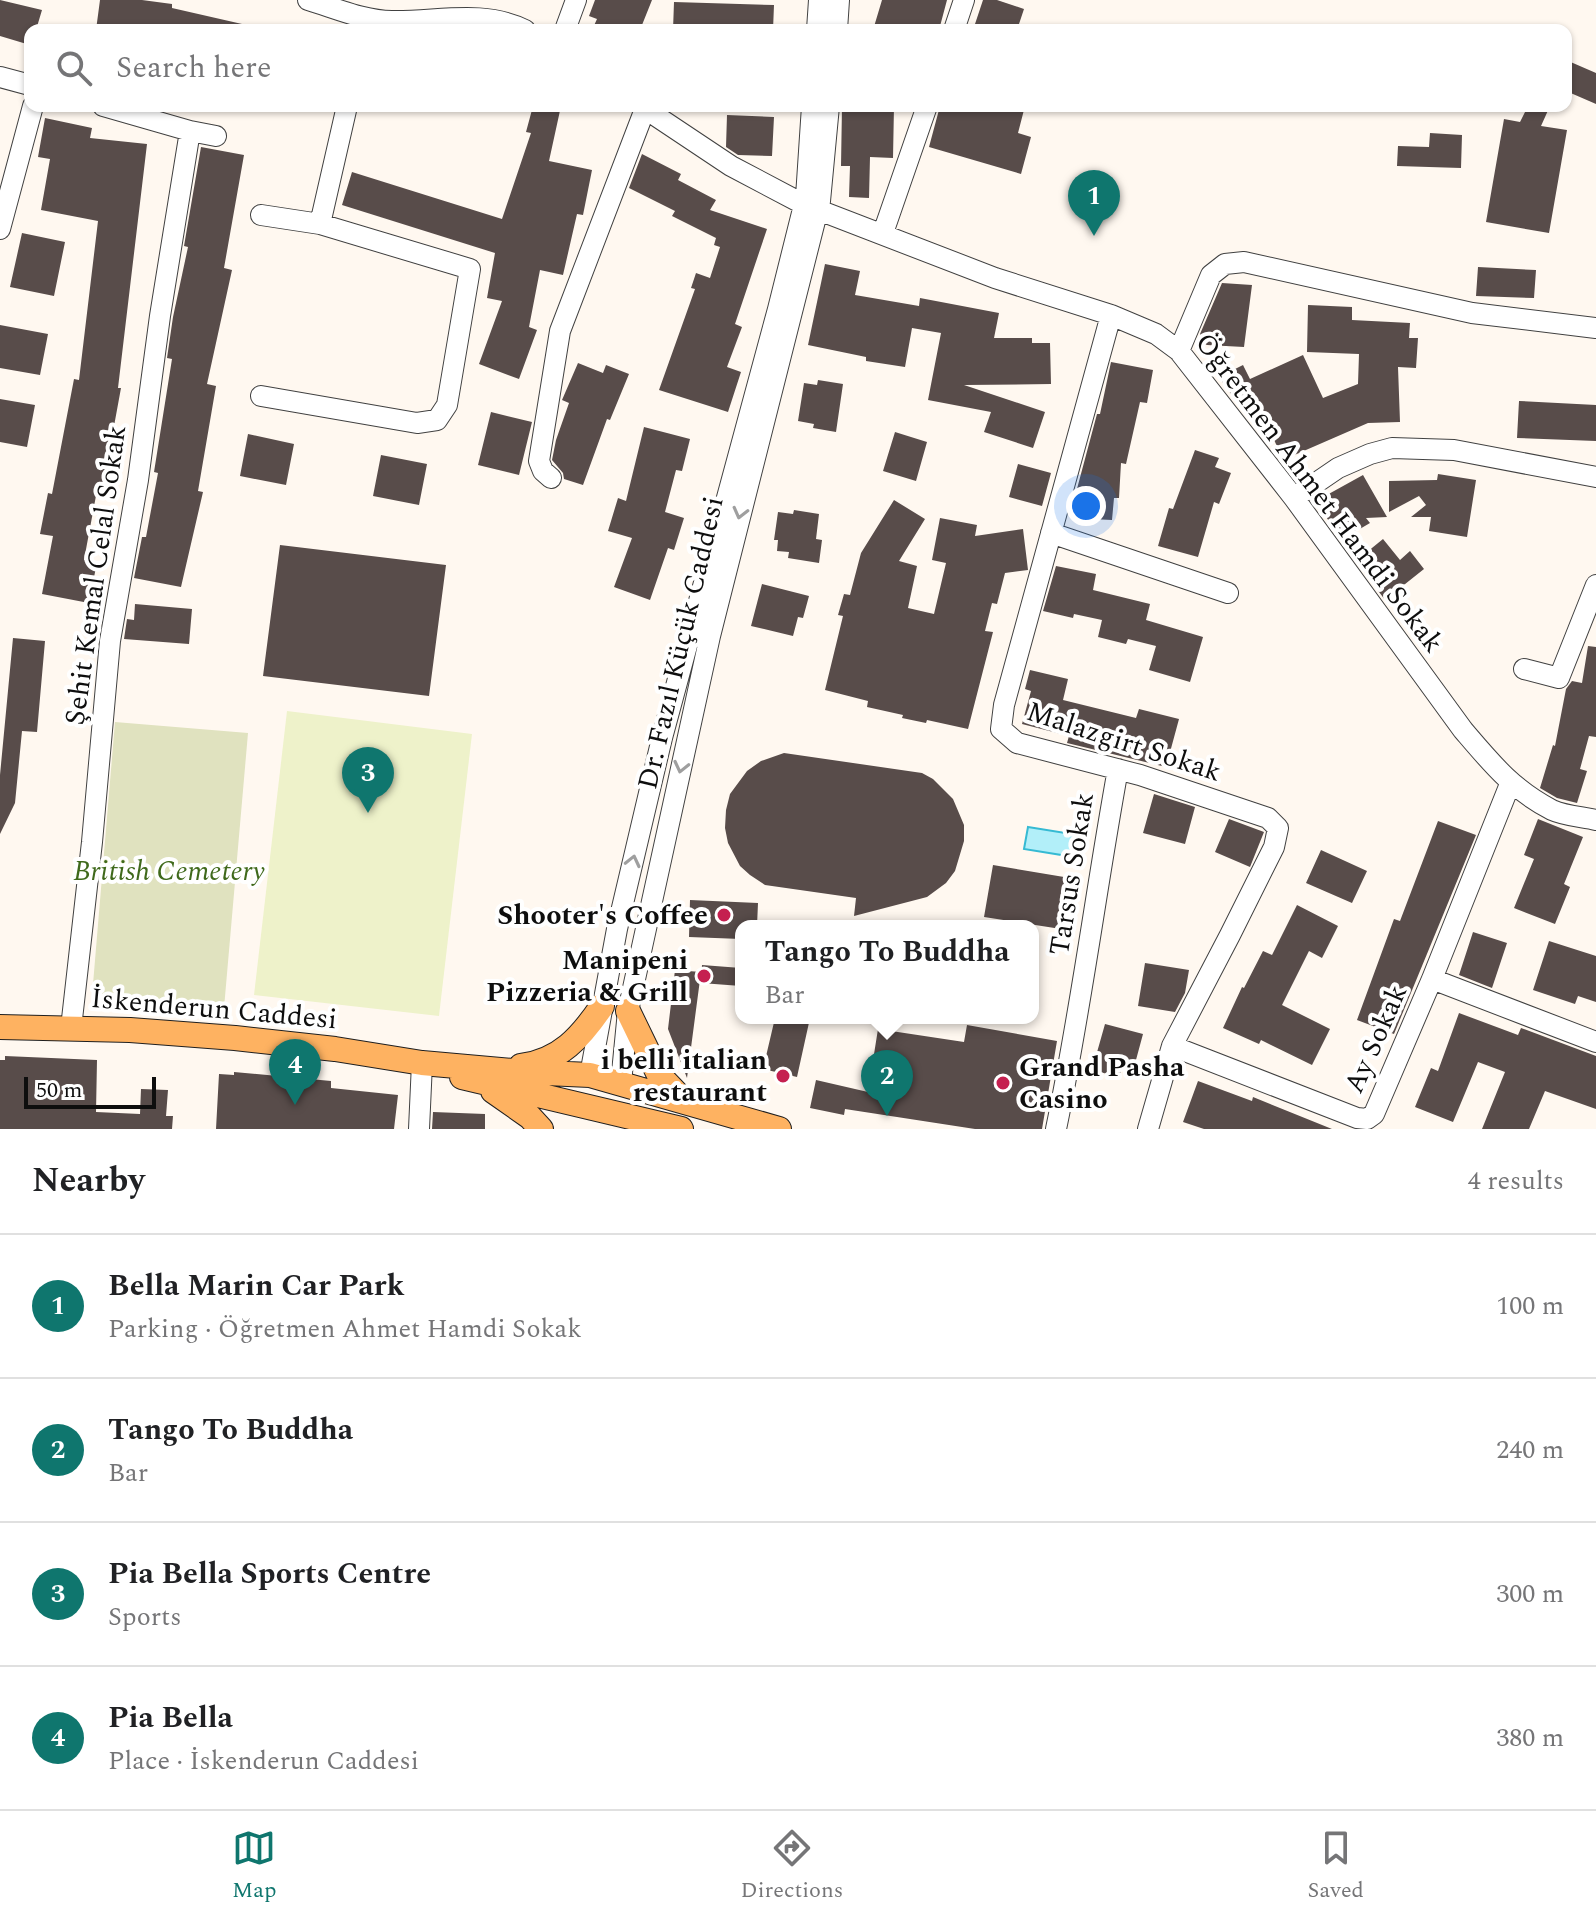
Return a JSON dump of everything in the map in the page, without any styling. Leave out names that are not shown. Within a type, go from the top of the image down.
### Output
[{"type":"main road","points":[[484,1076],[539,1064],[565,1050],[584,1032],[602,1006]]},
{"type":"main road","points":[[628,1011],[659,1075],[683,1100]]},
{"type":"main road","name":"İskenderun Caddesi","points":[[0,1027],[71,1028],[292,1044],[422,1063],[484,1076]]},
{"type":"main road","points":[[484,1076],[590,1075],[779,1129]]},
{"type":"main road","points":[[585,1118],[590,1075]]},
{"type":"main road","points":[[484,1076],[585,1118],[681,1129]]},
{"type":"main road","points":[[484,1076],[541,1129]]},
{"type":"main road","points":[[614,1121],[621,1083]]},
{"type":"street","points":[[308,0],[366,24],[466,8],[513,24]]},
{"type":"street","points":[[567,24],[576,0]]},
{"type":"street","points":[[817,24],[819,0]]},
{"type":"street","points":[[837,24],[839,0]]},
{"type":"street","points":[[956,24],[964,0]]},
{"type":"street","points":[[0,77],[24,83]]},
{"type":"street","points":[[0,229],[31,112]]},
{"type":"street","points":[[124,112],[216,136]]},
{"type":"street","points":[[320,224],[346,112]]},
{"type":"street","points":[[551,478],[543,471],[539,461],[560,331],[641,112]]},
{"type":"street","name":"Öğretmen Ahmet Hamdi Sokak","points":[[650,112],[731,166],[814,209],[995,278],[1111,315],[1156,334],[1179,351],[1294,498],[1463,730],[1510,784],[1554,811],[1596,820]]},
{"type":"street","points":[[812,112],[814,209]]},
{"type":"street","name":"Dr. Fazıl Küçük Caddesi","points":[[621,1083],[628,1011],[710,636],[814,209],[828,112]]},
{"type":"street","points":[[883,233],[925,112]]},
{"type":"street","name":"Şehit Kemal Celal Sokak","points":[[71,1028],[110,641],[138,480],[160,316],[190,131]]},
{"type":"street","name":"Dr. Fazıl Küçük Caddesi","points":[[590,1075],[641,825],[683,651],[778,309],[814,209]]},
{"type":"street","points":[[261,215],[320,224],[470,269],[447,405],[437,420],[417,423],[261,396]]},
{"type":"street","points":[[1179,351],[1211,275],[1225,264],[1244,262],[1472,313],[1596,328]]},
{"type":"street","name":"Malazgirt Sokak","points":[[1111,315],[1004,705],[1001,729],[1017,743],[1118,769],[1268,818],[1278,828],[1274,847],[1172,1046],[1148,1129]]},
{"type":"street","points":[[1294,498],[1338,468],[1392,448],[1454,450],[1596,477]]},
{"type":"street","points":[[1051,533],[1228,593]]},
{"type":"street","points":[[1524,669],[1559,678],[1596,585]]},
{"type":"street","name":"Tarsus Sokak","points":[[1056,1129],[1075,1041],[1095,893],[1118,769]]},
{"type":"street","name":"Ay Sokak","points":[[1172,1046],[1357,1118],[1367,1119],[1374,1114],[1510,784]]},
{"type":"street","points":[[1432,979],[1596,1042]]},
{"type":"street","points":[[419,1129],[422,1063]]},
{"type":"green space","points":[[287,711],[472,734],[439,1016],[254,995]]},
{"type":"green space","name":"British Cemetery","points":[[115,722],[248,733],[224,1008],[92,996]]},
{"type":"water","points":[[1028,827],[1078,835],[1074,857],[1024,849]]},
{"type":"building","points":[[0,0],[42,10],[38,24],[24,24],[24,43],[0,36]]},
{"type":"building","points":[[100,0],[142,0],[172,4],[172,8],[242,24],[97,24]]},
{"type":"building","points":[[595,0],[652,0],[642,24],[595,24],[597,19],[589,16]]},
{"type":"building","points":[[882,0],[947,0],[941,24],[875,24]]},
{"type":"building","points":[[983,0],[997,0],[1024,9],[1019,24],[975,24]]},
{"type":"building","points":[[674,2],[774,5],[773,24],[673,24]]},
{"type":"building","points":[[1572,63],[1596,73],[1596,104],[1572,94]]},
{"type":"building","points":[[531,112],[560,112],[549,161],[592,170],[583,215],[577,214],[563,275],[540,270],[529,327],[537,330],[519,379],[479,364],[502,301],[487,298],[495,253],[342,205],[352,172],[502,219],[531,133],[526,132]]},
{"type":"building","points":[[842,112],[894,112],[893,158],[870,157],[869,198],[849,197],[850,166],[841,166]]},
{"type":"building","points":[[938,112],[1023,112],[1018,133],[1031,137],[1021,174],[929,147]]},
{"type":"building","points":[[1525,112],[1547,112],[1541,126],[1567,130],[1549,233],[1486,222],[1504,119],[1520,122]]},
{"type":"building","points":[[727,115],[774,117],[772,156],[738,155],[726,147]]},
{"type":"building","points":[[45,118],[92,128],[90,138],[147,144],[118,388],[121,388],[103,486],[98,485],[84,560],[97,562],[89,603],[42,594],[53,536],[40,534],[48,493],[52,494],[74,379],[79,380],[98,221],[41,210],[50,159],[38,157]]},
{"type":"building","points":[[1430,133],[1462,135],[1461,168],[1397,166],[1398,146],[1429,147]]},
{"type":"building","points":[[201,147],[244,155],[224,268],[232,270],[207,384],[216,386],[198,491],[203,492],[181,587],[134,578],[142,537],[146,537],[158,473],[154,472],[172,359],[167,358],[188,247],[184,246]]},
{"type":"building","points":[[642,154],[681,174],[678,180],[716,200],[710,210],[767,229],[735,324],[742,327],[727,367],[741,372],[728,412],[659,390],[695,289],[691,288],[696,273],[710,278],[720,247],[714,245],[716,238],[672,216],[675,211],[629,188]]},
{"type":"building","points":[[22,233],[65,242],[54,296],[10,287]]},
{"type":"building","points":[[825,264],[860,271],[855,295],[919,306],[920,298],[999,313],[994,338],[1032,338],[1032,343],[1050,343],[1051,384],[964,385],[1045,412],[1033,448],[984,432],[991,412],[928,400],[941,333],[912,328],[905,367],[866,361],[866,357],[808,345]]},
{"type":"building","points":[[1478,267],[1536,270],[1534,298],[1476,296]]},
{"type":"building","points":[[1222,283],[1252,285],[1244,347],[1200,342],[1200,334]]},
{"type":"building","points":[[1308,305],[1352,307],[1352,320],[1410,323],[1409,338],[1418,338],[1416,368],[1398,367],[1400,422],[1368,423],[1283,460],[1260,408],[1246,415],[1219,377],[1243,365],[1250,379],[1303,355],[1323,398],[1358,384],[1359,354],[1307,352]]},
{"type":"building","points":[[0,325],[48,334],[40,375],[0,368]]},
{"type":"building","points":[[1111,362],[1153,370],[1147,403],[1140,402],[1126,464],[1121,463],[1119,498],[1114,498],[1112,520],[1091,519],[1073,514],[1074,500],[1097,414],[1100,414]]},
{"type":"building","points":[[578,363],[603,373],[606,365],[629,374],[610,420],[607,419],[583,485],[564,479],[552,460],[569,403],[562,400]]},
{"type":"building","points":[[818,380],[843,384],[836,432],[813,428],[814,424],[798,421],[804,383],[817,385]]},
{"type":"building","points":[[0,399],[35,405],[27,447],[0,442]]},
{"type":"building","points":[[1519,401],[1596,405],[1596,441],[1517,438]]},
{"type":"building","points":[[491,412],[532,422],[519,475],[478,465]]},
{"type":"building","points":[[644,427],[690,439],[682,471],[676,470],[665,512],[684,518],[674,550],[668,548],[650,600],[614,587],[632,538],[608,531],[618,498],[626,501]]},
{"type":"building","points":[[895,432],[927,442],[916,481],[883,471]]},
{"type":"building","points":[[248,434],[294,444],[286,485],[240,476]]},
{"type":"building","points":[[1195,450],[1219,458],[1215,467],[1231,473],[1219,504],[1214,502],[1198,557],[1158,546],[1169,508],[1173,509]]},
{"type":"building","points":[[381,455],[427,464],[419,505],[373,496]]},
{"type":"building","points":[[1018,464],[1051,473],[1042,506],[1009,497]]},
{"type":"building","points":[[1438,474],[1476,480],[1467,537],[1429,531],[1431,517],[1411,517],[1426,505],[1419,496],[1389,512],[1389,481],[1437,480]]},
{"type":"building","points":[[1363,475],[1387,517],[1366,518],[1370,523],[1341,540],[1316,501]]},
{"type":"building","points":[[894,500],[925,519],[899,561],[917,566],[908,608],[934,614],[946,563],[932,560],[940,518],[977,525],[975,536],[1023,529],[1028,570],[1005,573],[997,604],[992,603],[985,631],[993,632],[968,729],[902,718],[903,715],[867,707],[868,701],[825,690],[843,616],[838,615],[844,594],[850,595],[861,553]]},
{"type":"building","points":[[794,510],[819,514],[816,539],[822,540],[819,563],[788,558],[789,552],[777,551],[778,540],[774,540],[778,512],[793,514]]},
{"type":"building","points":[[1383,539],[1400,560],[1410,551],[1424,569],[1385,600],[1356,561]]},
{"type":"building","points":[[280,545],[446,565],[429,696],[263,676]]},
{"type":"building","points":[[1056,566],[1096,574],[1093,590],[1150,604],[1146,620],[1203,637],[1190,682],[1149,670],[1156,646],[1128,639],[1126,644],[1098,637],[1102,620],[1043,611]]},
{"type":"building","points":[[762,584],[809,596],[803,618],[798,617],[793,636],[751,626]]},
{"type":"building","points":[[135,604],[192,609],[189,644],[124,639],[127,619],[134,620]]},
{"type":"building","points":[[13,638],[45,641],[37,732],[22,731],[15,803],[0,834],[0,775]]},
{"type":"building","points":[[1588,646],[1596,647],[1596,737],[1589,736],[1580,769],[1587,771],[1577,803],[1557,798],[1540,788],[1555,746],[1566,689],[1572,681],[1582,683]]},
{"type":"building","points":[[1030,670],[1068,679],[1063,700],[1136,718],[1139,709],[1179,719],[1166,767],[1067,743],[1069,736],[1022,724],[1031,691],[1025,689]]},
{"type":"building","points":[[784,753],[922,773],[933,779],[953,799],[964,825],[964,841],[955,871],[946,883],[927,897],[854,916],[856,898],[765,885],[750,875],[740,866],[728,843],[725,828],[730,794],[747,771],[761,761]]},
{"type":"building","points":[[1154,794],[1195,807],[1185,844],[1143,833]]},
{"type":"building","points":[[1229,819],[1264,832],[1250,867],[1215,852]]},
{"type":"building","points":[[1538,819],[1583,837],[1564,884],[1570,887],[1555,924],[1514,908],[1534,859],[1524,855]]},
{"type":"building","points":[[1438,821],[1476,835],[1394,1034],[1357,1020],[1394,919],[1400,921]]},
{"type":"building","points":[[1321,850],[1367,871],[1352,903],[1306,883]]},
{"type":"building","points":[[993,865],[1070,878],[1061,929],[1039,926],[1039,920],[984,917]]},
{"type":"building","name":"Shooter's Coffee","points":[[690,900],[758,903],[757,920],[735,920],[735,939],[689,937]]},
{"type":"building","points":[[1297,905],[1338,926],[1322,958],[1309,951],[1282,1005],[1330,1029],[1312,1065],[1261,1040],[1259,1044],[1223,1028],[1263,951],[1272,955]]},
{"type":"building","points":[[1473,932],[1507,943],[1492,988],[1459,975]]},
{"type":"building","points":[[1549,941],[1596,956],[1596,1002],[1578,996],[1575,1004],[1533,990]]},
{"type":"building","points":[[1145,963],[1189,970],[1185,993],[1175,1012],[1138,1006]]},
{"type":"building","points":[[702,965],[735,968],[735,986],[701,983]]},
{"type":"building","points":[[675,970],[701,972],[687,1078],[668,1029]]},
{"type":"building","points":[[1459,1013],[1518,1035],[1521,1028],[1596,1056],[1596,1109],[1545,1091],[1529,1129],[1482,1129],[1505,1072],[1478,1062],[1453,1122],[1415,1107],[1431,1068],[1438,1071]]},
{"type":"building","points":[[774,1024],[809,1024],[797,1077],[763,1069]]},
{"type":"building","points":[[1105,1024],[1143,1034],[1133,1071],[1122,1068],[1119,1077],[1092,1070]]},
{"type":"building","points":[[967,1025],[1057,1041],[1042,1129],[975,1129],[845,1109],[844,1115],[810,1108],[816,1080],[868,1092],[878,1029],[964,1042]]},
{"type":"building","points":[[5,1056],[97,1060],[96,1112],[140,1114],[141,1089],[168,1090],[166,1116],[173,1116],[172,1129],[0,1129],[0,1060],[5,1060]]},
{"type":"building","points":[[234,1072],[331,1081],[331,1088],[398,1095],[394,1129],[216,1129],[219,1074],[234,1075]]},
{"type":"building","points":[[1198,1081],[1252,1101],[1253,1097],[1332,1129],[1204,1129],[1183,1122]]},
{"type":"building","points":[[433,1112],[485,1114],[485,1129],[432,1129]]},
{"type":"place","name":"Bella Marin Car Park","points":[[1094,236]]},
{"type":"place","name":"Pia Bella Sports Centre","points":[[368,813]]},
{"type":"place","name":"Shooter's Coffee","points":[[724,915]]},
{"type":"place","name":"Manipeni Pizzeria & Grill","points":[[704,976]]},
{"type":"place","name":"i belli italian restaurant","points":[[783,1076]]},
{"type":"place","name":"Grand Pasha Casino","points":[[1003,1083]]},
{"type":"place","name":"Pia Bella","points":[[295,1105]]},
{"type":"place","name":"Tango To Buddha","points":[[887,1116]]}]
